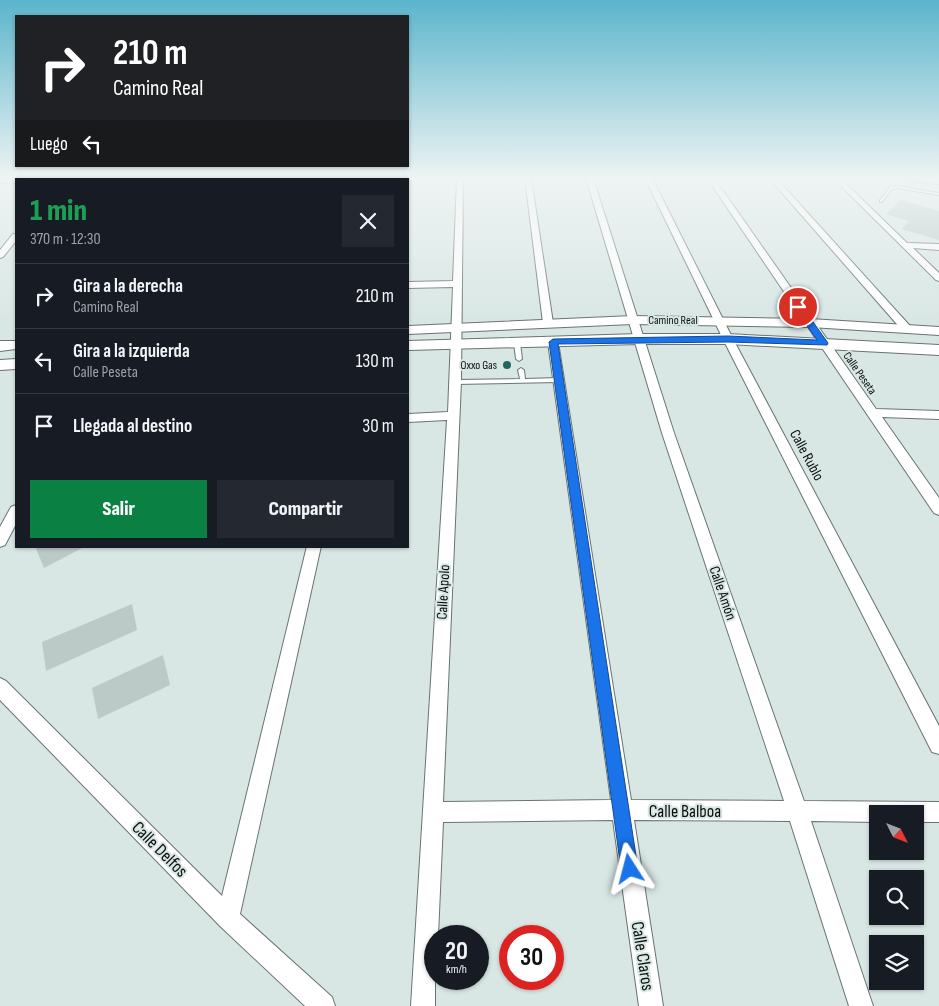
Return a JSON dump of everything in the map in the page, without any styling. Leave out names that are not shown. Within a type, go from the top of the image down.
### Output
[{"type":"street","name":"Calle Apolo","points":[[423,1006],[455,382],[459,225]]},
{"type":"street","points":[[534,225],[548,323]]},
{"type":"street","name":"Calle Amón","points":[[604,225],[668,433],[797,811],[861,1006]]},
{"type":"street","name":"Calle Rublo","points":[[671,225],[718,320],[939,745]]},
{"type":"street","name":"Calle Peseta","points":[[742,225],[873,413],[934,495],[939,509]]},
{"type":"street","points":[[814,225],[906,328]]},
{"type":"street","points":[[884,225],[939,278]]},
{"type":"street","points":[[0,255],[15,237]]},
{"type":"street","points":[[904,245],[939,247]]},
{"type":"street","points":[[409,285],[458,284]]},
{"type":"street","name":"Camino Real","points":[[409,346],[456,336],[548,323],[633,320],[810,323],[939,330]]},
{"type":"street","name":"Camino Real","points":[[409,330],[517,343],[638,339],[728,339],[939,350]]},
{"type":"street","name":"Calle Claros","points":[[553,342],[620,810],[651,1006]]},
{"type":"street","points":[[0,365],[15,364]]},
{"type":"street","points":[[873,413],[939,414]]},
{"type":"street","points":[[409,418],[453,416]]},
{"type":"street","points":[[0,541],[15,513]]},
{"type":"street","points":[[228,918],[314,548]]},
{"type":"street","name":"Calle Delfos","points":[[0,687],[228,918],[324,1006]]},
{"type":"street","name":"Calle Balboa","points":[[432,812],[620,810],[939,812]]},
{"type":"lane","points":[[517,343],[519,359]]},
{"type":"lane","points":[[521,370],[523,380]]},
{"type":"lane","points":[[455,382],[559,380]]},
{"type":"building","points":[[906,225],[939,225],[939,240],[902,229]]},
{"type":"building","points":[[36,548],[82,548],[44,568]]},
{"type":"building","points":[[132,604],[137,630],[46,671],[42,642]]},
{"type":"building","points":[[163,655],[170,685],[98,719],[92,688]]},
{"type":"place","name":"Oxxo Gas","points":[[507,365]]},
{"type":"route","points":[[630,869],[553,342],[638,339],[728,339],[824,343],[798,307]]}]
